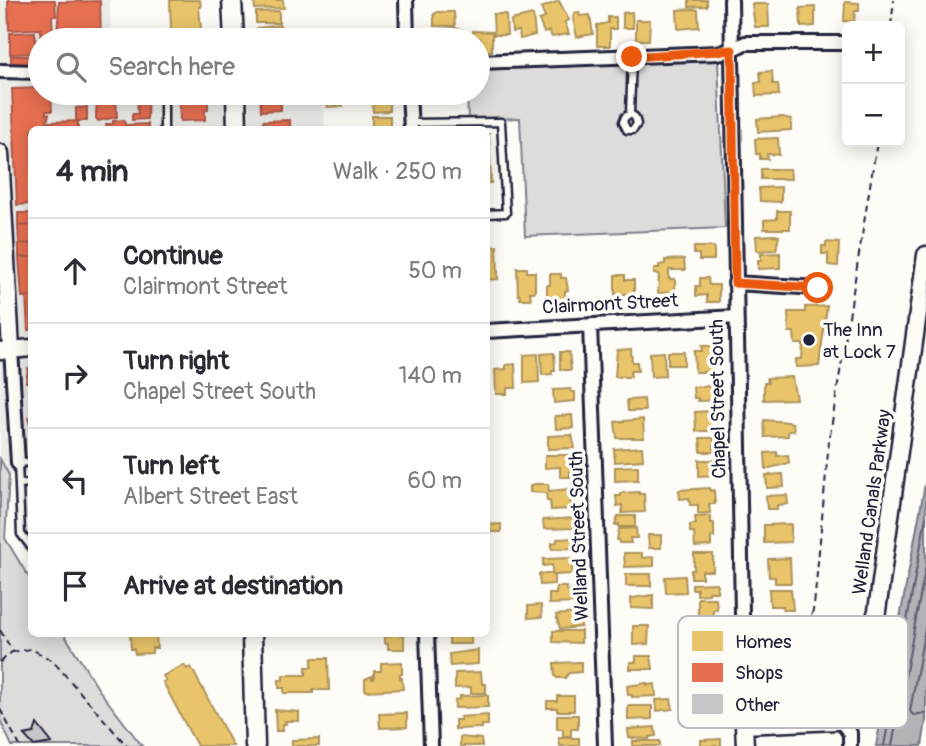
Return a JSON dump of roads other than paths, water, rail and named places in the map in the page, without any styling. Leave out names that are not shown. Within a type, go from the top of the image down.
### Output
[{"type":"main road","points":[[232,0],[233,28]]},
{"type":"main road","points":[[236,105],[237,126]]},
{"type":"main road","points":[[252,637],[255,746]]},
{"type":"street","points":[[406,0],[407,28]]},
{"type":"street","name":"Chapel Street South","points":[[731,0],[742,616]]},
{"type":"street","points":[[490,62],[632,57],[732,50],[745,43],[842,43]]},
{"type":"street","points":[[0,71],[28,72]]},
{"type":"street","points":[[409,105],[410,126]]},
{"type":"street","points":[[0,153],[6,350],[18,463]]},
{"type":"street","name":"Welland Canals Parkway","points":[[875,616],[926,255]]},
{"type":"street","points":[[735,283],[818,288]]},
{"type":"street","name":"Clairmont Street","points":[[490,331],[736,317]]},
{"type":"street","name":"Welland Street South","points":[[590,325],[605,746]]},
{"type":"street","points":[[6,350],[28,348]]},
{"type":"street","points":[[427,637],[431,746]]},
{"type":"street","name":"Chapel Street South","points":[[744,728],[745,746]]},
{"type":"street","points":[[844,728],[850,733],[850,746]]},
{"type":"lane","points":[[630,114],[632,57]]},
{"type":"lane","points":[[164,105],[164,126]]},
{"type":"lane","points":[[410,126],[501,122],[506,213],[490,214]]},
{"type":"lane","points":[[28,462],[18,463],[21,534],[28,543]]},
{"type":"lane","points":[[20,484],[28,483]]},
{"type":"water","points":[[926,479],[926,721],[922,746],[876,746],[879,728],[908,728],[908,616],[900,616]]},
{"type":"place","name":"The Inn at Lock 7","points":[[809,340]]}]
